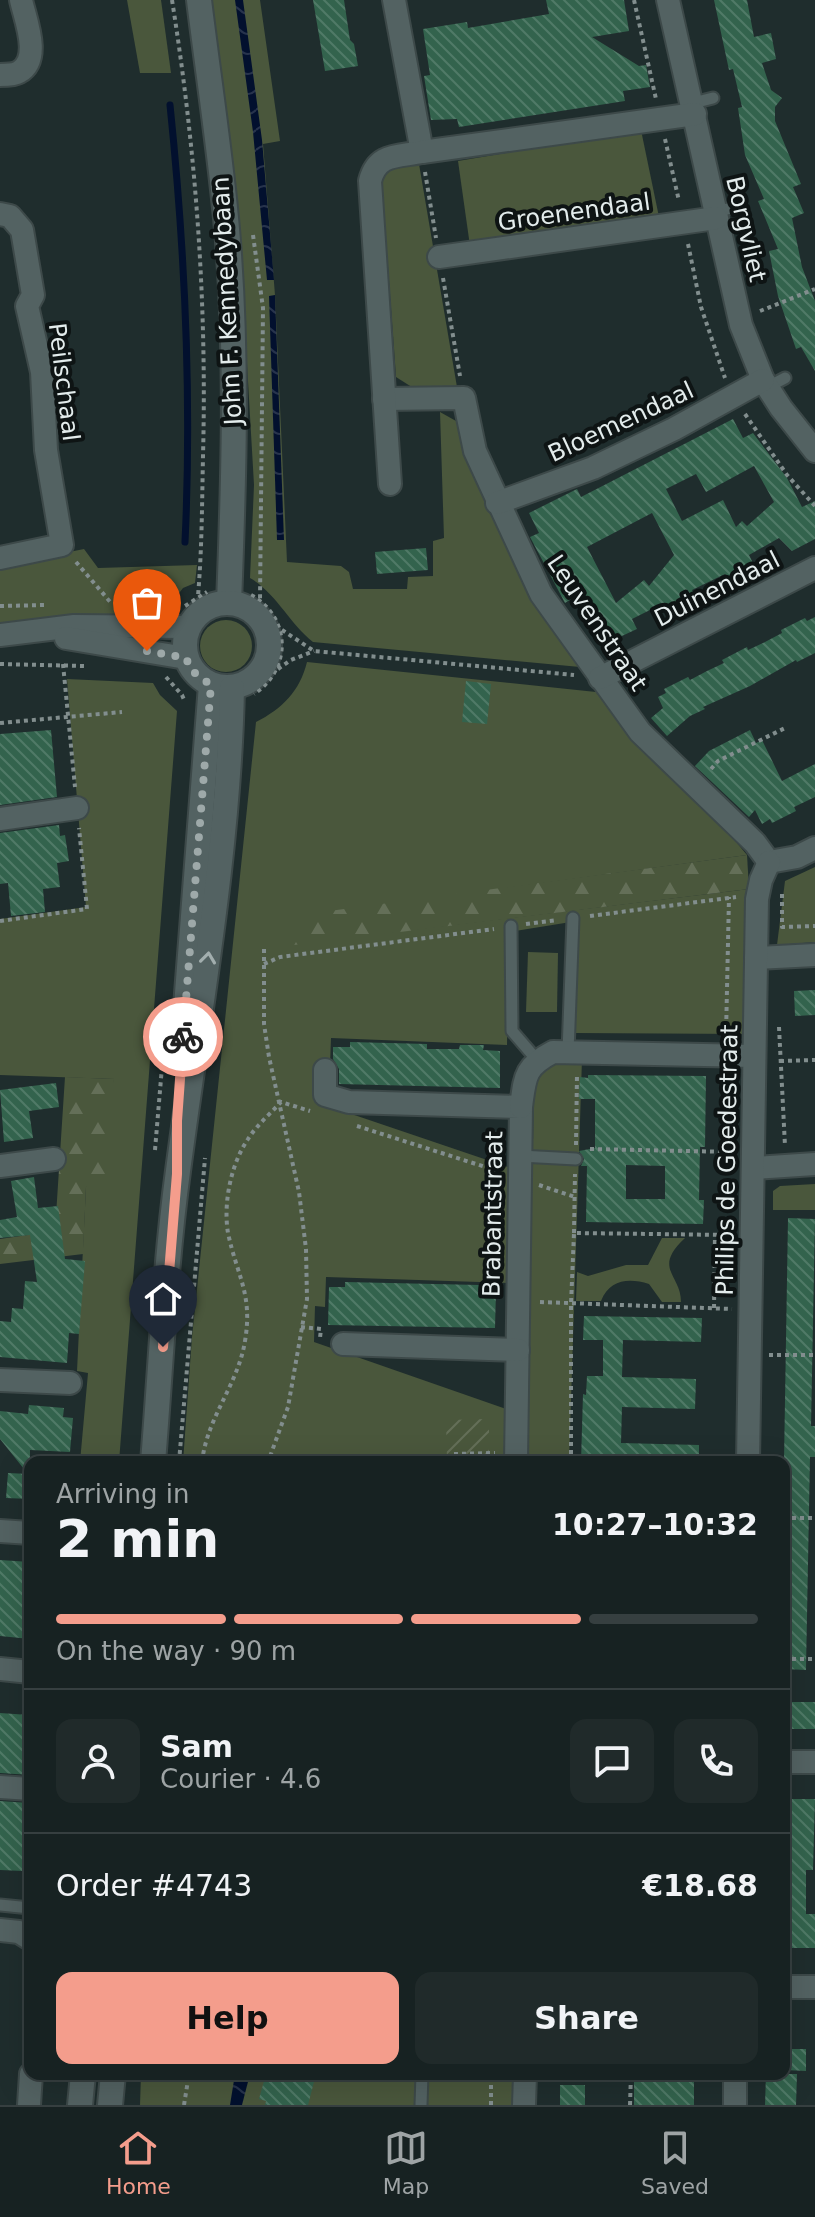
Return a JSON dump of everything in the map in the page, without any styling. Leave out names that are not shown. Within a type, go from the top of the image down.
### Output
[{"type":"main road","name":"John F. Kennedybaan","points":[[199,0],[226,219],[233,336],[235,481],[230,596]]},
{"type":"main road","points":[[154,1456],[177,1174],[214,906],[211,696],[191,670],[174,665],[184,641],[180,627],[204,609],[230,596],[258,616],[266,630],[269,645],[266,661],[258,675],[246,684],[211,696]]},
{"type":"main road","points":[[80,2105],[82,2080]]},
{"type":"main road","points":[[110,2105],[112,2080]]},
{"type":"street","points":[[9,74],[28,63],[31,49],[21,0]]},
{"type":"street","points":[[394,0],[422,152]]},
{"type":"street","name":"Borgvliet","points":[[668,0],[700,105],[740,319],[772,382],[815,451]]},
{"type":"street","points":[[390,484],[370,181],[373,167],[381,160],[422,152],[700,105]]},
{"type":"street","name":"Groenendaal","points":[[439,257],[722,212]]},
{"type":"street","name":"Peilschaal","points":[[5,215],[22,230],[33,295],[27,306],[42,372],[46,450],[62,545]]},
{"type":"street","name":"Bloemendaal","points":[[497,503],[593,468],[772,382]]},
{"type":"street","points":[[384,399],[464,398]]},
{"type":"street","name":"Leuvenstraat","points":[[464,398],[475,451],[541,594],[640,732],[755,843],[769,862]]},
{"type":"street","points":[[0,558],[62,545]]},
{"type":"street","name":"Duinendaal","points":[[600,678],[815,568]]},
{"type":"street","points":[[0,635],[74,626],[180,627]]},
{"type":"street","points":[[29,633],[174,665]]},
{"type":"street","points":[[0,819],[77,808]]},
{"type":"street","points":[[769,862],[797,857],[815,848]]},
{"type":"street","name":"Philips de Goedestraat","points":[[748,1456],[757,899],[769,862]]},
{"type":"street","points":[[756,958],[815,955]]},
{"type":"street","points":[[521,1107],[526,1073],[537,1060],[553,1052],[754,1058]]},
{"type":"street","name":"Brabantstraat","points":[[325,1070],[325,1095],[349,1102],[521,1107],[516,1456]]},
{"type":"street","points":[[0,1166],[54,1159]]},
{"type":"street","points":[[753,1160],[785,1166],[815,1164]]},
{"type":"street","points":[[343,1344],[518,1350]]},
{"type":"street","points":[[0,1380],[70,1383]]},
{"type":"street","points":[[0,1531],[24,1533]]},
{"type":"street","points":[[0,1669],[24,1671]]},
{"type":"street","points":[[790,1762],[815,1762]]},
{"type":"street","points":[[0,1787],[24,1789]]},
{"type":"street","points":[[0,1930],[24,1935]]},
{"type":"street","points":[[790,1987],[815,1987]]},
{"type":"street","points":[[29,2105],[31,2080]]},
{"type":"street","points":[[524,2105],[525,2080]]},
{"type":"street","points":[[735,2080],[735,2105]]},
{"type":"lane","points":[[568,1052],[573,918]]},
{"type":"lane","points":[[511,926],[512,1031],[537,1060]]},
{"type":"lane","points":[[520,1167],[576,1154]]},
{"type":"lane","points":[[0,1905],[24,1907]]},
{"type":"lane","points":[[421,2105],[422,2080]]},
{"type":"path","name":"John F. Kennedybaan","points":[[172,0],[197,204],[202,281],[205,383],[198,596]]},
{"type":"path","points":[[422,152],[464,398]]},
{"type":"path","points":[[740,319],[815,289]]},
{"type":"path","points":[[62,545],[112,604]]},
{"type":"path","points":[[180,627],[178,614],[198,596],[219,589],[230,596],[246,592],[269,609],[281,629],[283,644],[278,669]]},
{"type":"path","points":[[281,629],[314,651]]},
{"type":"path","points":[[211,696],[252,696],[263,689],[278,669],[314,651],[600,678]]},
{"type":"path","points":[[0,665],[91,666]]},
{"type":"path","points":[[0,723],[122,712]]},
{"type":"path","points":[[696,786],[718,761],[785,728]]},
{"type":"path","points":[[782,889],[782,927],[815,926]]},
{"type":"path","points":[[725,1056],[729,897]]},
{"type":"path","points":[[264,949],[264,1024],[299,1192],[306,1249],[307,1299],[288,1407],[270,1456]]},
{"type":"path","points":[[779,1017],[785,1166]]},
{"type":"path","points":[[155,1157],[165,1030]]},
{"type":"path","points":[[754,1058],[815,1060]]},
{"type":"path","points":[[281,1102],[321,1114]]},
{"type":"path","points":[[204,1456],[214,1417],[239,1371],[246,1339],[248,1305],[228,1233],[231,1177],[247,1140],[281,1102]]},
{"type":"path","points":[[347,1123],[520,1167],[575,1197]]},
{"type":"path","points":[[576,1154],[753,1160]]},
{"type":"path","points":[[571,1456],[574,1233],[752,1235]]},
{"type":"path","points":[[714,1309],[715,1234]]},
{"type":"path","points":[[518,1302],[751,1310]]},
{"type":"path","points":[[750,1355],[815,1355]]},
{"type":"path","points":[[454,1454],[485,1456]]},
{"type":"path","points":[[790,1518],[815,1518]]},
{"type":"path","points":[[790,1659],[815,1659]]},
{"type":"path","points":[[184,2105],[188,2080]]},
{"type":"path","points":[[491,2080],[491,2105]]},
{"type":"path","points":[[630,2105],[631,2080]]},
{"type":"green space","points":[[127,0],[161,0],[171,73],[140,73]]},
{"type":"green space","points":[[210,0],[260,0],[280,141],[263,144],[275,295],[287,562],[341,566],[349,572],[353,589],[407,589],[408,577],[433,576],[433,541],[444,538],[440,412],[456,421],[470,465],[521,572],[580,667],[313,642],[250,578],[254,485],[243,295]]},
{"type":"green space","points":[[641,130],[659,217],[470,246],[458,161]]},
{"type":"green space","points":[[419,164],[457,387],[418,391],[396,377],[381,170]]},
{"type":"green space","points":[[84,549],[98,568],[197,565],[195,583],[183,588],[160,618],[0,625],[0,566]]},
{"type":"green space","points":[[226,620],[245,627],[252,646],[245,665],[226,672],[207,665],[200,646],[207,627]]},
{"type":"green space","points":[[307,662],[596,692],[630,736],[747,855],[404,902],[294,944],[749,889],[748,1034],[574,1033],[577,921],[509,932],[507,1045],[331,1038],[330,1066],[319,1103],[514,1169],[511,1283],[326,1277],[325,1307],[315,1306],[314,1342],[509,1410],[507,1456],[183,1456],[192,1337],[256,722],[289,698]]},
{"type":"green space","points":[[67,679],[153,683],[160,695],[177,711],[119,1456],[81,1456],[88,1373],[77,1371],[86,1187],[114,1079],[0,1075],[0,919],[86,907]]},
{"type":"green space","points":[[747,855],[749,889],[294,945],[292,916]]},
{"type":"green space","points":[[815,867],[815,942],[777,945],[785,881]]},
{"type":"green space","points":[[528,952],[558,953],[557,1012],[526,1012]]},
{"type":"green space","points":[[582,1059],[569,1456],[527,1456],[534,1087],[541,1064]]},
{"type":"green space","points":[[65,1077],[114,1079],[110,1173],[86,1187],[83,1254],[0,1264],[0,1239],[55,1231]]},
{"type":"green space","points":[[815,1184],[815,1210],[773,1210],[773,1191],[780,1186]]},
{"type":"green space","points":[[662,1238],[685,1238],[670,1257],[669,1264],[681,1302],[662,1302],[649,1284],[634,1281],[615,1284],[601,1301],[576,1301],[577,1272],[588,1276],[626,1265],[648,1265]]},
{"type":"green space","points":[[489,1419],[489,1456],[447,1456],[446,1420]]},
{"type":"green space","points":[[141,2080],[517,2080],[517,2105],[140,2105]]},
{"type":"water","points":[[235,0],[243,0],[262,140],[274,280],[267,280],[253,132]]},
{"type":"water","points":[[275,295],[284,540],[277,540],[269,296]]},
{"type":"water","points":[[234,2080],[248,2080],[242,2105],[230,2105]]},
{"type":"building","points":[[313,0],[344,0],[350,40],[354,44],[358,66],[325,71]]},
{"type":"building","points":[[546,0],[624,0],[629,31],[592,37],[639,66],[646,65],[650,87],[623,91],[625,101],[459,127],[457,119],[431,120],[424,76],[430,75],[423,29],[467,22],[468,28],[549,14]]},
{"type":"building","points":[[714,0],[747,0],[754,37],[771,33],[776,59],[762,63],[771,90],[782,98],[775,107],[775,121],[801,184],[793,187],[804,213],[792,218],[802,267],[815,301],[815,371],[801,347],[796,349],[778,296],[769,251],[778,249],[758,201],[764,199],[745,155],[738,108],[742,107],[733,69],[729,70]]},
{"type":"building","points":[[733,419],[743,438],[753,433],[787,478],[802,507],[815,501],[815,539],[792,551],[779,538],[749,555],[756,569],[732,580],[725,574],[692,590],[696,599],[671,611],[664,603],[632,619],[637,629],[611,641],[573,598],[565,603],[530,537],[539,533],[529,513],[577,489],[581,497]],"holes":[[[754,466],[774,502],[747,526],[742,521],[736,527],[723,500],[682,521],[666,489],[696,474],[706,492]],[[652,513],[674,555],[649,586],[644,580],[616,603],[587,547]]]},
{"type":"building","points":[[426,548],[428,570],[377,574],[375,552]]},
{"type":"building","points":[[815,617],[815,653],[703,707],[705,709],[690,716],[667,736],[651,718],[663,708],[658,697],[666,693],[664,689],[724,663],[722,660],[765,642],[805,618],[807,621]]},
{"type":"building","points":[[466,681],[491,684],[487,724],[462,722]]},
{"type":"building","points":[[51,730],[57,797],[0,805],[0,734]]},
{"type":"building","points":[[750,730],[756,743],[762,740],[782,781],[815,764],[815,797],[772,823],[770,819],[762,824],[755,810],[749,817],[695,766],[709,751]]},
{"type":"building","points":[[59,825],[60,836],[65,835],[69,861],[57,863],[60,887],[43,889],[45,912],[11,916],[8,883],[0,884],[0,833]]},
{"type":"building","points":[[815,990],[815,1015],[795,1016],[794,991]]},
{"type":"building","points":[[350,1042],[427,1044],[427,1049],[484,1045],[483,1050],[500,1051],[500,1088],[339,1084],[339,1069],[333,1059],[333,1047],[350,1047]]},
{"type":"building","points":[[588,1075],[706,1076],[705,1147],[700,1147],[699,1200],[704,1200],[703,1224],[586,1222],[587,1166],[581,1166],[584,1159],[579,1151],[595,1148],[595,1099],[579,1099],[580,1077],[588,1078]],"holes":[[[626,1165],[665,1166],[665,1199],[626,1199]]]},
{"type":"building","points":[[56,1083],[59,1107],[29,1111],[33,1138],[4,1142],[0,1090]]},
{"type":"building","points":[[34,1177],[38,1208],[58,1206],[65,1259],[85,1261],[79,1334],[69,1333],[67,1363],[0,1357],[0,1321],[11,1322],[12,1308],[23,1309],[25,1281],[37,1282],[30,1235],[0,1238],[0,1220],[17,1217],[11,1181]]},
{"type":"building","points":[[788,1218],[815,1219],[811,1426],[815,1426],[815,1457],[810,1457],[806,1670],[790,1669],[790,1456],[784,1456]]},
{"type":"building","points":[[345,1282],[479,1285],[479,1290],[496,1291],[495,1328],[328,1325],[329,1287],[345,1287]]},
{"type":"building","points":[[584,1316],[702,1318],[701,1342],[623,1340],[622,1377],[696,1379],[695,1409],[622,1407],[621,1443],[699,1445],[699,1456],[581,1456],[583,1394],[586,1395],[587,1376],[603,1376],[603,1340],[583,1340]]},
{"type":"building","points":[[29,1405],[64,1408],[63,1417],[73,1418],[70,1452],[30,1450],[30,1456],[24,1456],[24,1469],[0,1439],[0,1411],[28,1414]]},
{"type":"building","points":[[8,1473],[24,1474],[24,1499],[6,1498]]},
{"type":"building","points":[[0,1560],[24,1562],[24,1638],[0,1636]]},
{"type":"building","points":[[790,1702],[815,1702],[815,1729],[790,1729]]},
{"type":"building","points":[[0,1713],[24,1715],[24,1775],[0,1773]]},
{"type":"building","points":[[790,1799],[815,1799],[813,1870],[806,1870],[806,1914],[815,1914],[815,1948],[790,1948]]},
{"type":"building","points":[[0,1801],[24,1803],[23,1871],[0,1870]]},
{"type":"building","points":[[790,2049],[806,2049],[806,2071],[790,2070]]},
{"type":"building","points":[[790,2074],[797,2074],[796,2105],[765,2105],[766,2080],[790,2080]]},
{"type":"building","points":[[264,2080],[314,2080],[308,2105],[265,2105],[266,2101],[259,2099]]},
{"type":"building","points":[[634,2080],[694,2080],[694,2105],[634,2105]]},
{"type":"building","points":[[560,2085],[585,2085],[585,2105],[560,2105]]},
{"type":"waterway","points":[[170,105],[186,324],[188,433],[185,542]]},
{"type":"way so far","points":[[147,651],[186,658],[191,670],[211,685],[183,1037]]},
{"type":"route","points":[[163,1347],[177,1174],[183,1037]]}]
